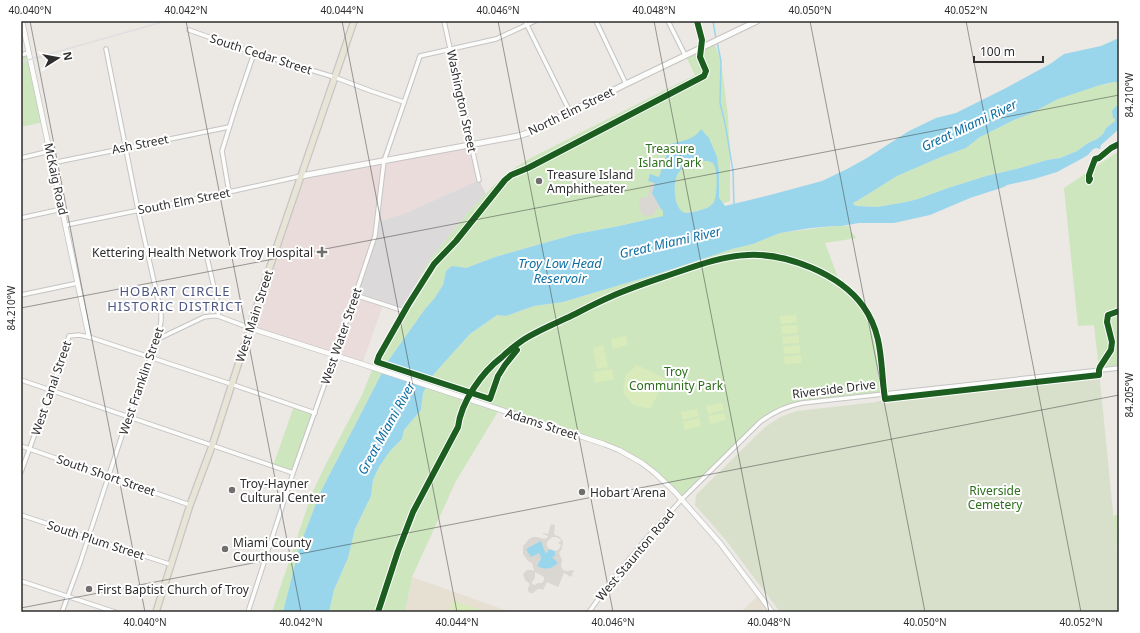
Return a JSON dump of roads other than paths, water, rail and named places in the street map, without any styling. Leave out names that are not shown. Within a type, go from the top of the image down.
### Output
[{"type":"main road","name":"West Main Street","points":[[156,612],[190,505],[212,446],[231,384],[354,21]]},
{"type":"main road","name":"North Elm Street","points":[[302,176],[528,133],[757,21]]},
{"type":"street","name":"McKaig Road","points":[[22,21],[89,337]]},
{"type":"street","name":"Washington Street","points":[[444,21],[470,145],[479,180]]},
{"type":"street","points":[[451,49],[496,39],[526,23],[535,21]]},
{"type":"street","points":[[596,21],[626,84]]},
{"type":"street","points":[[668,21],[685,55]]},
{"type":"street","points":[[526,23],[570,112]]},
{"type":"street","name":"South Cedar Street","points":[[189,30],[254,53],[334,77],[404,102]]},
{"type":"street","name":"West Franklin Street","points":[[62,612],[128,417],[158,339],[162,313],[138,210],[106,49]]},
{"type":"street","name":"West Water Street","points":[[248,612],[293,473],[375,236],[384,161],[420,56],[451,49]]},
{"type":"street","points":[[21,55],[28,53]]},
{"type":"street","points":[[229,192],[222,151],[254,53]]},
{"type":"street","name":"Ash Street","points":[[52,163],[229,127]]},
{"type":"street","points":[[21,158],[50,151]]},
{"type":"street","name":"South Elm Street","points":[[66,225],[302,176]]},
{"type":"street","points":[[21,218],[62,209]]},
{"type":"street","points":[[206,253],[219,308],[218,316]]},
{"type":"street","points":[[21,295],[78,283]]},
{"type":"street","points":[[355,295],[401,310]]},
{"type":"street","points":[[158,339],[204,318],[212,316],[218,316],[250,328]]},
{"type":"street","name":"Adams Street","points":[[250,328],[619,450],[649,468],[682,499],[716,539],[772,612]]},
{"type":"street","name":"West Canal Street","points":[[21,472],[69,336],[79,335],[89,337]]},
{"type":"street","points":[[89,337],[315,413]]},
{"type":"street","name":"Riverside Drive","points":[[682,499],[760,422],[771,414],[789,406],[802,403],[1119,368]]},
{"type":"street","points":[[21,380],[293,473]]},
{"type":"street","name":"South Short Street","points":[[21,446],[190,505]]},
{"type":"street","name":"West Staunton Road","points":[[589,612],[609,584],[646,539],[682,499]]},
{"type":"street","name":"South Plum Street","points":[[21,515],[172,565]]},
{"type":"street","points":[[21,581],[115,612]]},
{"type":"water","points":[[1119,38],[1119,83],[1114,82],[1100,85],[1058,99],[1030,114],[1014,120],[980,137],[966,148],[897,176],[853,204],[856,206],[877,207],[906,202],[986,176],[1060,158],[1077,151],[1103,134],[1106,128],[1115,121],[1112,111],[1119,105],[1119,129],[1101,145],[1100,149],[1093,149],[1088,155],[1057,172],[1007,185],[970,198],[930,215],[894,223],[859,223],[780,233],[753,244],[732,249],[660,273],[563,302],[534,306],[506,316],[497,315],[470,334],[433,375],[423,393],[421,410],[404,430],[402,439],[390,451],[379,467],[373,480],[371,496],[355,529],[348,558],[334,590],[329,612],[283,612],[299,548],[320,493],[388,361],[425,309],[434,299],[443,285],[446,271],[452,266],[466,268],[495,257],[576,234],[663,216],[663,211],[652,193],[655,183],[648,181],[650,174],[659,177],[670,144],[691,138],[701,129],[709,138],[717,157],[719,172],[719,198],[725,206],[822,181],[867,158],[909,131],[936,118],[956,113],[1050,64],[1064,54],[1101,46]],"holes":[[[703,161],[712,163],[715,168],[717,184],[714,202],[707,208],[686,213],[678,207],[676,202],[675,182],[681,170],[687,166]]]},
{"type":"water","points":[[541,541],[545,552],[547,553],[549,549],[555,551],[555,556],[552,557],[558,563],[550,568],[545,569],[537,566],[541,558],[539,553],[531,557],[526,549]]},
{"type":"waterway","points":[[713,21],[716,39]]},
{"type":"waterway","points":[[717,42],[721,61],[720,103],[733,171],[734,205]]},
{"type":"railway","points":[[21,62],[166,21]]},
{"type":"place","name":"Treasure Island Amphitheater","points":[[539,181]]},
{"type":"place","name":"Kettering Health Network Troy Hospital","points":[[322,252]]},
{"type":"place","name":"Troy-Hayner Cultural Center","points":[[232,490]]},
{"type":"place","name":"Hobart Arena","points":[[582,492]]},
{"type":"place","name":"Miami County Courthouse","points":[[225,549]]},
{"type":"place","name":"First Baptist Church of Troy","points":[[89,589]]},
{"type":"district","name":"HOBART CIRCLE HISTORIC DISTRICT","points":[[175,298]]},
{"type":"water label","name":"Great Miami River","points":[[969,125]]},
{"type":"water label","name":"Great Miami River","points":[[670,242]]},
{"type":"water label","name":"Troy Low Head Reservoir","points":[[560,270]]},
{"type":"water label","name":"Great Miami River","points":[[386,428]]},
{"type":"park label","name":"Treasure Island Park","points":[[670,155]]},
{"type":"park label","name":"Troy Community Park","points":[[676,378]]},
{"type":"park label","name":"Riverside Cemetery","points":[[995,497]]}]
